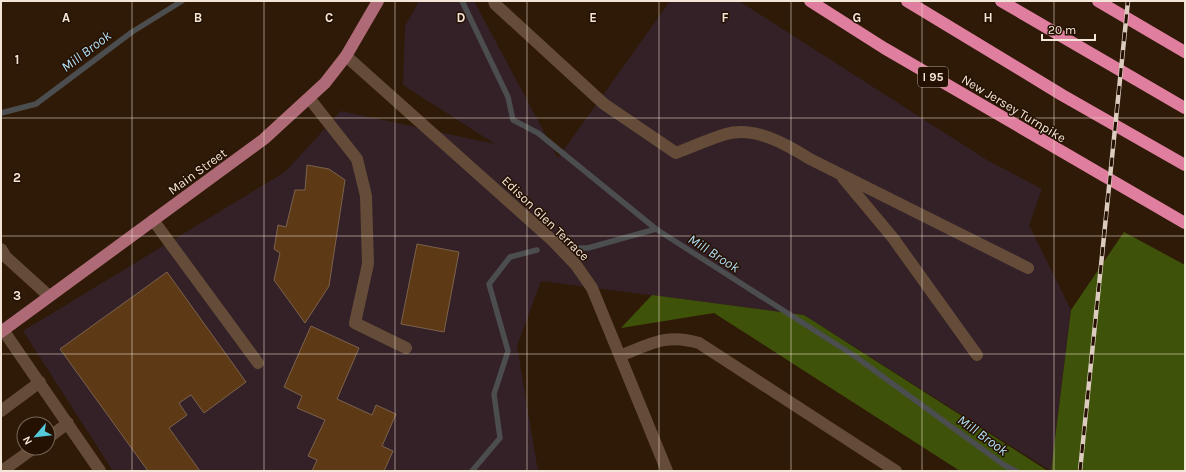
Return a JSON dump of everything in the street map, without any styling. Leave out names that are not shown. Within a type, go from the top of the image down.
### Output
[{"type":"highway","name":"New Jersey Turnpike","points":[[810,1],[884,48],[1057,150],[1185,223]]},
{"type":"highway","points":[[907,1],[1062,95],[1185,165]]},
{"type":"highway","points":[[1001,1],[1069,42],[1185,108]]},
{"type":"highway","points":[[1098,1],[1182,50]]},
{"type":"main road","name":"Main Street","points":[[2,331],[264,139],[325,83],[346,56],[378,1]]},
{"type":"street","points":[[494,1],[495,4],[604,104],[676,153],[727,134],[751,134],[777,140],[839,174],[1028,268]]},
{"type":"street","name":"Edison Glen Terrace","points":[[346,56],[495,188],[576,265],[592,288],[667,471]]},
{"type":"street","points":[[309,98],[357,159],[366,196],[368,264],[356,323],[406,348]]},
{"type":"street","points":[[839,174],[893,238],[977,355]]},
{"type":"street","points":[[153,220],[258,364]]},
{"type":"street","points":[[1,249],[6,257],[49,296]]},
{"type":"street","points":[[2,331],[40,382],[100,471]]},
{"type":"street","points":[[620,356],[670,339],[682,338],[699,343],[896,471]]},
{"type":"street","points":[[1,411],[40,382]]},
{"type":"street","points":[[56,432],[68,424]]},
{"type":"street","points":[[2,471],[23,456]]},
{"type":"shaded area","points":[[419,1],[474,1],[558,158],[670,1],[739,1],[987,160],[1042,189],[1029,225],[1071,310],[1051,471],[804,315],[541,281],[517,346],[538,471],[113,471],[23,331],[285,172],[341,111],[495,144],[403,85],[405,26]]},
{"type":"green space","points":[[1124,232],[1185,265],[1185,471],[1051,471],[1071,310]]},
{"type":"green space","points":[[652,295],[804,315],[1048,471],[960,471],[714,313],[621,328]]},
{"type":"building","points":[[307,165],[329,169],[345,180],[329,286],[305,323],[274,280],[280,253],[274,249],[278,225],[286,227],[295,190],[305,190]]},
{"type":"building","points":[[417,244],[459,252],[444,332],[401,324]]},
{"type":"building","points":[[167,272],[246,382],[204,413],[191,395],[179,403],[187,415],[169,428],[200,471],[148,471],[60,349]]},
{"type":"building","points":[[311,326],[359,348],[337,399],[372,415],[376,405],[396,414],[382,446],[393,451],[384,471],[312,471],[317,460],[308,456],[325,420],[297,408],[302,396],[284,387]]},
{"type":"waterway","name":"Mill Brook","points":[[1,113],[36,104],[132,32],[182,1]]},
{"type":"waterway","name":"Mill Brook","points":[[462,1],[508,97],[513,120],[538,133],[656,229],[856,357],[1004,465],[1016,471]]},
{"type":"waterway","points":[[578,248],[588,248],[656,229]]},
{"type":"waterway","points":[[472,471],[500,438],[494,394],[508,351],[489,284],[510,257],[537,250]]},
{"type":"railway","points":[[1080,471],[1128,1]]}]
